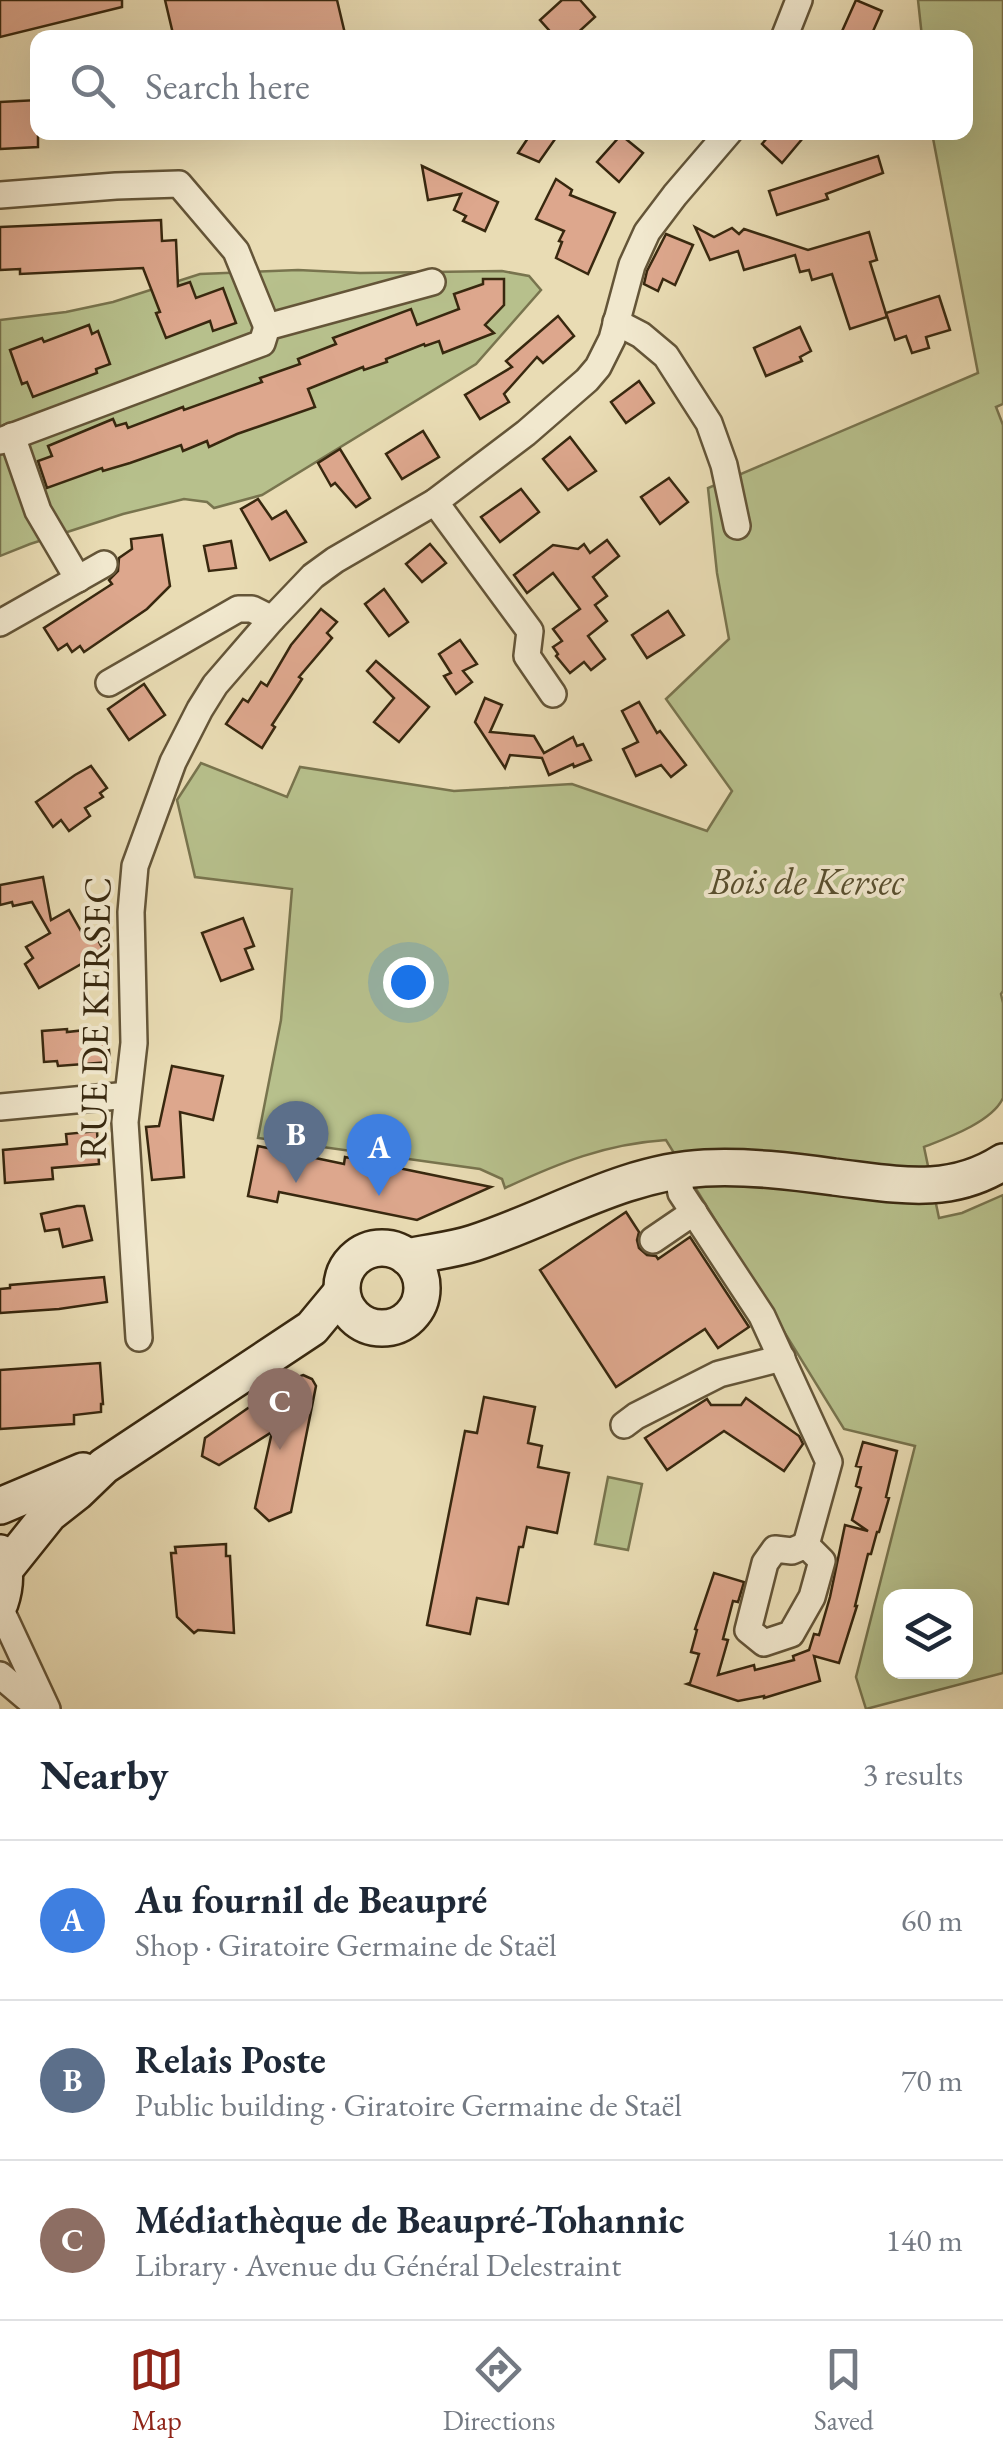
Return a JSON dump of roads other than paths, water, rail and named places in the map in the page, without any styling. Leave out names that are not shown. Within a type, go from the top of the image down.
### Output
[{"type":"street","points":[[787,30],[798,0]]},
{"type":"street","name":"RUE DE KERSEC","points":[[139,1338],[125,1122],[134,1043],[131,912],[135,866],[172,762],[215,685],[323,568],[435,502],[588,380],[606,354],[632,265],[647,232],[722,140]]},
{"type":"street","points":[[0,196],[179,184],[236,252],[264,335]]},
{"type":"street","points":[[78,579],[38,510],[6,439],[264,335],[432,282]]},
{"type":"street","points":[[616,322],[641,335],[666,356],[709,423],[724,464],[737,526]]},
{"type":"street","points":[[435,502],[530,631],[527,656],[554,694]]},
{"type":"street","points":[[0,623],[104,564]]},
{"type":"street","points":[[108,683],[238,610],[252,609],[272,619]]},
{"type":"street","points":[[0,1108],[126,1098]]},
{"type":"street","points":[[415,1271],[472,1244],[634,1182],[677,1171],[758,1168],[904,1186],[942,1185],[967,1180],[1003,1162]]},
{"type":"street","points":[[677,1171],[681,1192],[762,1316],[829,1462],[806,1545]]},
{"type":"street","points":[[654,1240],[694,1212]]},
{"type":"street","points":[[391,1248],[415,1271],[422,1297],[409,1318],[384,1328],[371,1327],[351,1314],[342,1293],[345,1271],[356,1256],[391,1248]]},
{"type":"street","points":[[47,1709],[1,1583],[49,1514],[104,1466],[312,1328],[342,1293]]},
{"type":"street","points":[[312,1328],[360,1322]]},
{"type":"street","points":[[624,1425],[719,1374],[782,1358]]},
{"type":"street","points":[[0,1506],[80,1472],[104,1466]]},
{"type":"street","points":[[0,1675],[40,1709]]},
{"type":"place","name":"Relais Poste","points":[[296,1183]]},
{"type":"place","name":"Au fournil de Beaupré","points":[[379,1196]]},
{"type":"place","name":"Médiathèque de Beaupré-Tohannic","points":[[280,1450]]},
{"type":"park label","name":"Bois de Kersec","points":[[806,881]]}]
